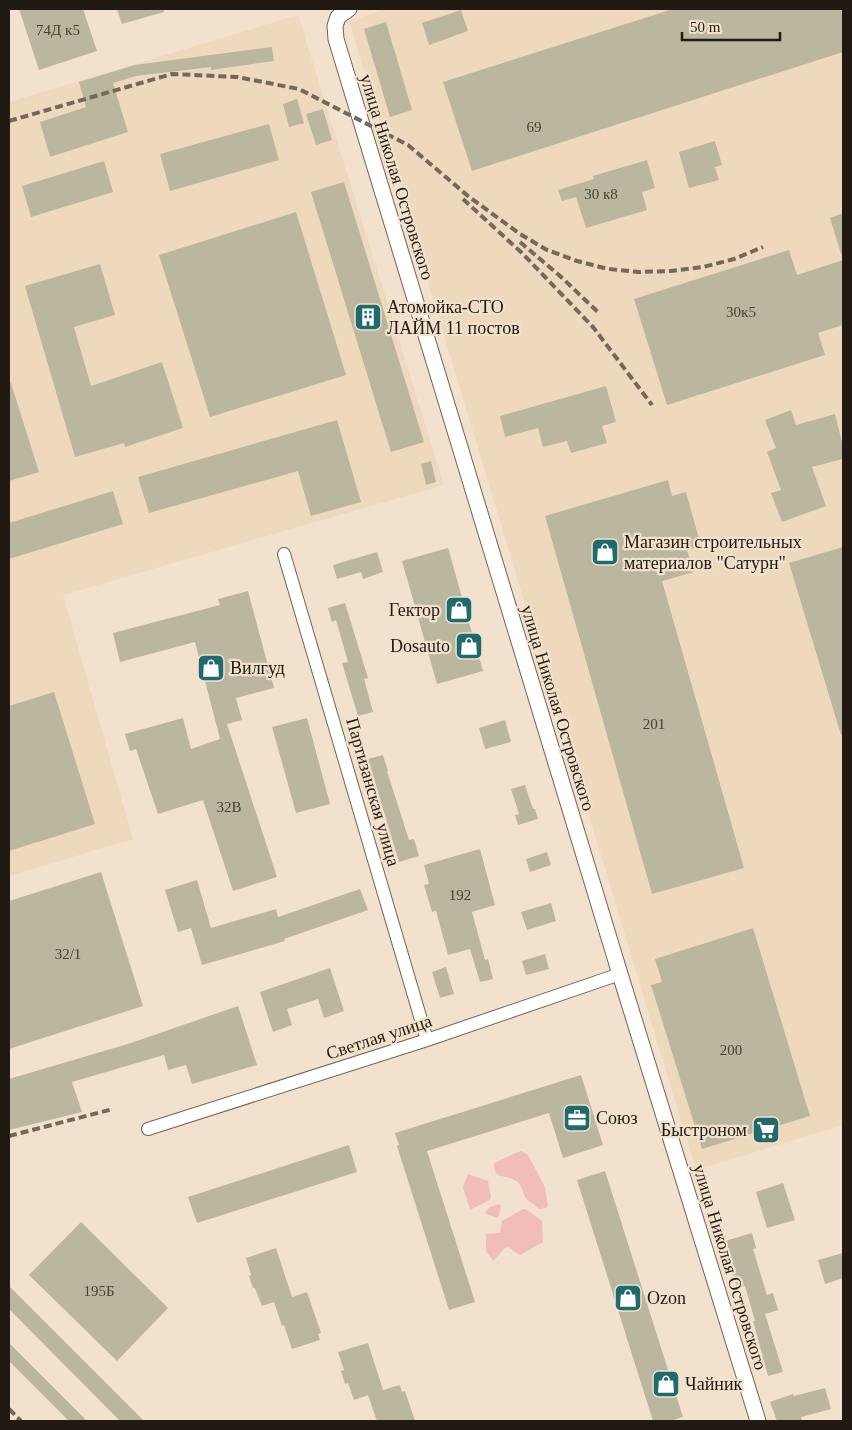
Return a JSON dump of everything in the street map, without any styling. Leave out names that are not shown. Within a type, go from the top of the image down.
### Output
[{"type":"street","name":"улица Николая Островского","points":[[348,9],[338,17],[335,26],[336,39],[758,1421]]},
{"type":"street","name":"Партизанская улица","points":[[284,554],[427,1040]]},
{"type":"street","name":"Светлая улица","points":[[148,1129],[427,1040],[620,974]]},
{"type":"shaded area","points":[[386,9],[843,9],[843,1125],[696,1170],[349,21]]},
{"type":"shaded area","points":[[298,15],[444,485],[63,595],[133,839],[9,876],[9,102]]},
{"type":"shaded area","points":[[521,1151],[528,1155],[545,1187],[548,1206],[546,1208],[539,1209],[526,1198],[518,1182],[500,1176],[494,1169],[494,1163]]},
{"type":"shaded area","points":[[468,1174],[488,1181],[491,1197],[490,1200],[470,1210],[463,1187]]},
{"type":"shaded area","points":[[499,1204],[501,1206],[497,1218],[486,1214],[485,1212],[490,1207]]},
{"type":"shaded area","points":[[526,1209],[542,1221],[543,1242],[520,1255],[508,1247],[505,1248],[493,1261],[486,1251],[486,1234],[500,1233],[502,1221]]},
{"type":"building","points":[[19,9],[83,9],[97,51],[39,70]]},
{"type":"building","points":[[117,9],[164,9],[164,12],[122,24]]},
{"type":"building","points":[[673,9],[843,9],[843,52],[472,171],[443,82]]},
{"type":"building","points":[[461,10],[468,31],[429,45],[422,23]]},
{"type":"building","points":[[386,22],[412,110],[390,117],[364,29]]},
{"type":"building","points":[[272,47],[274,61],[211,70],[211,67],[136,76],[113,83],[128,132],[50,157],[40,122],[86,107],[79,82],[135,65]]},
{"type":"building","points":[[297,99],[304,123],[289,127],[283,104]]},
{"type":"building","points":[[323,109],[332,140],[316,145],[306,114]]},
{"type":"building","points":[[269,124],[279,160],[170,191],[160,154]]},
{"type":"building","points":[[715,141],[722,165],[715,167],[719,180],[689,188],[679,152]]},
{"type":"building","points":[[647,160],[655,188],[642,192],[647,210],[586,228],[576,197],[562,201],[558,190],[594,179],[593,176]]},
{"type":"building","points":[[104,161],[113,192],[31,217],[22,186]]},
{"type":"building","name":"Атомойка-СТО ЛАЙМ 11 постов","points":[[344,182],[424,442],[391,452],[311,192]]},
{"type":"building","points":[[296,212],[346,375],[210,417],[159,255]]},
{"type":"building","points":[[843,213],[843,253],[841,254],[830,218]]},
{"type":"building","points":[[789,250],[797,275],[843,260],[843,325],[818,333],[825,355],[667,405],[634,299]]},
{"type":"building","points":[[100,264],[115,315],[74,327],[91,386],[162,362],[183,428],[125,447],[124,443],[75,457],[25,286]]},
{"type":"building","points":[[11,383],[39,472],[9,481],[9,384]]},
{"type":"building","points":[[606,386],[616,422],[602,426],[607,443],[571,453],[567,441],[543,447],[538,428],[505,437],[500,416]]},
{"type":"building","points":[[791,410],[796,425],[835,414],[843,446],[843,459],[812,467],[826,506],[782,522],[771,493],[781,490],[767,452],[776,448],[765,420]]},
{"type":"building","points":[[337,420],[361,502],[311,516],[298,471],[149,513],[138,477]]},
{"type":"building","points":[[431,461],[436,482],[426,485],[421,464]]},
{"type":"building","points":[[668,480],[672,496],[686,492],[701,546],[687,550],[694,572],[662,581],[744,868],[652,894],[545,516]]},
{"type":"building","points":[[113,491],[123,524],[9,559],[9,523]]},
{"type":"building","points":[[843,547],[843,734],[841,735],[789,563]]},
{"type":"building","points":[[448,548],[483,671],[437,684],[402,561]]},
{"type":"building","points":[[377,552],[383,572],[363,579],[361,572],[337,579],[333,565]]},
{"type":"building","points":[[248,591],[274,688],[236,698],[242,720],[227,724],[277,877],[233,891],[203,800],[158,814],[136,749],[130,751],[125,734],[183,718],[191,749],[220,739],[195,642],[120,662],[113,633],[220,605],[218,599]]},
{"type":"building","points":[[345,603],[368,678],[364,679],[373,712],[358,716],[342,663],[348,662],[336,620],[332,622],[328,608]]},
{"type":"building","points":[[54,692],[95,824],[9,851],[9,706]]},
{"type":"building","points":[[307,718],[330,804],[296,813],[272,727]]},
{"type":"building","points":[[505,720],[511,742],[485,749],[479,728]]},
{"type":"building","points":[[383,755],[409,840],[414,839],[419,856],[399,862],[368,759]]},
{"type":"building","points":[[525,785],[538,819],[518,825],[515,815],[519,814],[511,789]]},
{"type":"building","points":[[480,849],[495,905],[472,912],[485,960],[488,959],[493,979],[480,982],[470,949],[448,955],[436,911],[432,912],[424,885],[429,884],[424,865]]},
{"type":"building","points":[[547,852],[551,865],[530,872],[526,859]]},
{"type":"building","points":[[101,872],[143,1006],[9,1049],[9,901]]},
{"type":"building","points":[[197,880],[211,928],[276,909],[278,917],[360,889],[368,910],[284,939],[285,941],[202,965],[191,928],[178,932],[165,890]]},
{"type":"building","points":[[551,903],[556,921],[527,930],[521,912]]},
{"type":"building","points":[[753,928],[810,1116],[702,1149],[651,985],[662,982],[655,959]]},
{"type":"building","points":[[545,954],[549,969],[526,975],[522,961]]},
{"type":"building","points":[[446,967],[454,994],[440,998],[432,972]]},
{"type":"building","points":[[330,968],[344,1011],[324,1018],[318,999],[287,1009],[292,1025],[273,1032],[260,992]]},
{"type":"building","points":[[238,1006],[257,1065],[192,1084],[186,1065],[168,1070],[164,1055],[72,1082],[82,1112],[9,1130],[9,1079],[131,1043]]},
{"type":"building","points":[[581,1075],[603,1145],[563,1158],[549,1113],[427,1151],[475,1302],[449,1310],[397,1146],[399,1145],[395,1133]]},
{"type":"building","points":[[349,1145],[357,1172],[197,1223],[188,1197]]},
{"type":"building","points":[[605,1171],[683,1417],[670,1421],[653,1421],[577,1180]]},
{"type":"building","points":[[783,1183],[795,1220],[767,1228],[756,1192]]},
{"type":"building","points":[[81,1222],[168,1308],[117,1361],[29,1275]]},
{"type":"building","points":[[752,1233],[756,1248],[753,1249],[767,1295],[773,1293],[778,1310],[765,1314],[783,1372],[768,1376],[745,1286],[737,1288],[730,1267],[733,1266],[725,1241]]},
{"type":"building","points":[[276,1248],[292,1297],[307,1292],[321,1333],[318,1334],[320,1340],[292,1349],[274,1302],[262,1306],[249,1276],[251,1275],[246,1258]]},
{"type":"building","points":[[843,1253],[843,1278],[825,1284],[818,1260]]},
{"type":"building","points":[[9,1286],[144,1421],[120,1421],[9,1309]]},
{"type":"building","points":[[9,1343],[87,1421],[69,1421],[9,1361]]},
{"type":"building","points":[[368,1343],[383,1390],[400,1385],[402,1392],[405,1391],[415,1421],[377,1421],[368,1395],[354,1400],[348,1383],[345,1384],[341,1371],[344,1370],[338,1352]]},
{"type":"building","points":[[825,1388],[831,1409],[801,1417],[802,1421],[777,1421],[770,1402],[793,1394],[794,1396]]},
{"type":"railway","points":[[9,121],[172,74],[237,77],[299,89],[408,145],[468,196],[520,234],[547,250],[577,261],[608,269],[639,272],[671,271],[703,267],[734,259],[763,247]]},
{"type":"railway","points":[[463,199],[522,253],[593,327],[652,405]]},
{"type":"railway","points":[[520,242],[599,313]]},
{"type":"railway","points":[[9,1136],[113,1109]]},
{"type":"railway","points":[[9,1409],[21,1421]]},
{"type":"place","name":"Атомойка-СТО ЛАЙМ 11 постов","points":[[368,317]]},
{"type":"place","name":"Магазин строительных материалов \"Сатурн\"","points":[[605,552]]},
{"type":"place","name":"Гектор","points":[[459,610]]},
{"type":"place","name":"Dosauto","points":[[469,646]]},
{"type":"place","name":"Вилгуд","points":[[211,668]]},
{"type":"place","name":"Союз","points":[[577,1118]]},
{"type":"place","name":"Быстроном","points":[[766,1130]]},
{"type":"place","name":"Ozon","points":[[628,1298]]},
{"type":"place","name":"Чайник","points":[[666,1384]]}]
